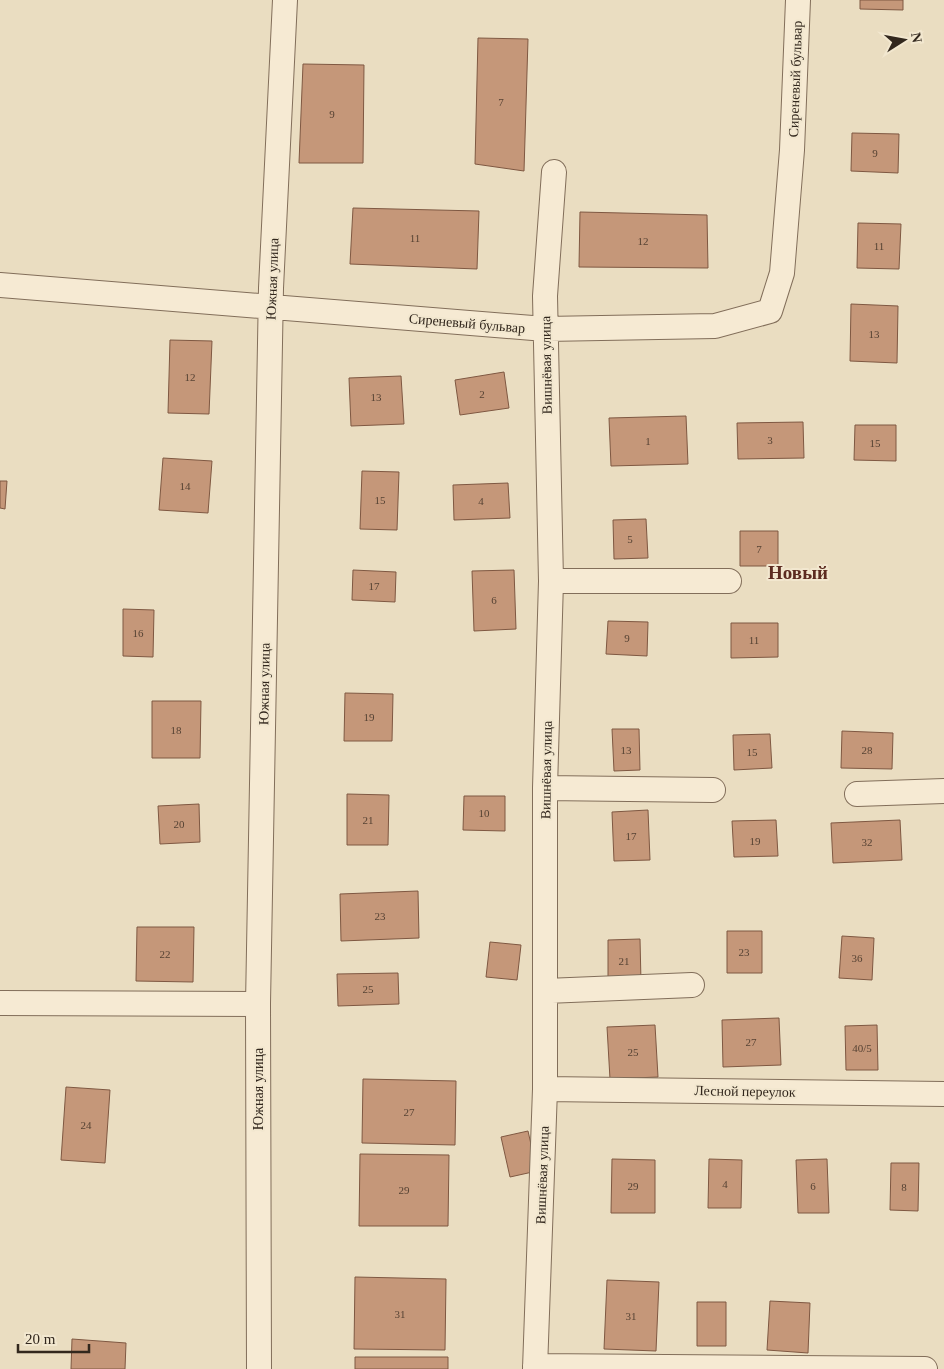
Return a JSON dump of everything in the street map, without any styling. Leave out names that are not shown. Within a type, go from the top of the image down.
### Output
[{"type":"street","name":"Южная улица","points":[[259,1369],[258,1004],[271,308],[285,0]]},
{"type":"street","name":"Сиреневый бульвар","points":[[0,285],[545,329],[715,326],[770,311],[782,273],[792,150],[798,0]]},
{"type":"street","name":"Вишнёвая улица","points":[[535,1368],[545,1089],[545,788],[551,581],[545,296],[554,172]]},
{"type":"street","points":[[551,581],[729,581]]},
{"type":"street","points":[[545,788],[713,790]]},
{"type":"street","points":[[857,794],[944,791]]},
{"type":"street","points":[[546,992],[692,985]]},
{"type":"street","points":[[0,1003],[258,1004]]},
{"type":"street","name":"Лесной переулок","points":[[545,1089],[944,1094]]},
{"type":"street","points":[[535,1368],[925,1369]]},
{"type":"building","points":[[860,0],[903,0],[903,10],[860,9]]},
{"type":"building","points":[[478,38],[528,39],[524,171],[475,164]]},
{"type":"building","points":[[303,64],[364,65],[363,163],[299,163]]},
{"type":"building","points":[[852,133],[899,134],[898,173],[851,171]]},
{"type":"building","points":[[353,208],[479,211],[477,269],[350,264]]},
{"type":"building","points":[[580,212],[707,215],[708,268],[579,267]]},
{"type":"building","points":[[858,223],[901,224],[899,269],[857,268]]},
{"type":"building","points":[[851,304],[898,306],[897,363],[850,361]]},
{"type":"building","points":[[170,340],[212,341],[209,414],[168,413]]},
{"type":"building","points":[[504,372],[509,408],[460,415],[455,380]]},
{"type":"building","points":[[401,376],[404,424],[351,426],[349,378]]},
{"type":"building","points":[[686,416],[688,464],[611,466],[609,418]]},
{"type":"building","points":[[803,422],[804,458],[738,459],[737,423]]},
{"type":"building","points":[[855,425],[896,425],[896,461],[854,460]]},
{"type":"building","points":[[163,458],[212,461],[208,513],[159,510]]},
{"type":"building","points":[[362,471],[399,472],[397,530],[360,529]]},
{"type":"building","points":[[0,481],[7,481],[5,509],[0,508]]},
{"type":"building","points":[[508,483],[510,518],[454,520],[453,485]]},
{"type":"building","points":[[646,519],[648,558],[614,559],[613,520]]},
{"type":"building","points":[[740,531],[778,531],[778,566],[740,566]]},
{"type":"building","points":[[353,570],[396,572],[395,602],[352,600]]},
{"type":"building","points":[[514,570],[516,629],[474,631],[472,571]]},
{"type":"building","points":[[123,609],[154,610],[153,657],[123,656]]},
{"type":"building","points":[[608,621],[648,622],[647,656],[606,654]]},
{"type":"building","points":[[731,623],[778,623],[778,657],[731,658]]},
{"type":"building","points":[[345,693],[393,694],[392,741],[344,741]]},
{"type":"building","points":[[152,701],[201,701],[200,758],[152,758]]},
{"type":"building","points":[[612,729],[639,729],[640,770],[614,771]]},
{"type":"building","points":[[842,731],[893,733],[892,769],[841,768]]},
{"type":"building","points":[[770,734],[772,768],[734,770],[733,735]]},
{"type":"building","points":[[347,794],[389,795],[388,845],[347,845]]},
{"type":"building","points":[[464,796],[505,796],[505,831],[463,830]]},
{"type":"building","points":[[199,804],[200,842],[160,844],[158,806]]},
{"type":"building","points":[[648,810],[650,860],[614,861],[612,812]]},
{"type":"building","points":[[776,820],[778,856],[734,857],[732,821]]},
{"type":"building","points":[[900,820],[902,860],[833,863],[831,823]]},
{"type":"building","points":[[418,891],[419,938],[341,941],[340,894]]},
{"type":"building","points":[[137,927],[194,927],[193,982],[136,981]]},
{"type":"building","points":[[727,931],[762,931],[762,973],[727,973]]},
{"type":"building","points":[[842,936],[874,938],[872,980],[839,978]]},
{"type":"building","points":[[640,939],[641,982],[608,982],[608,940]]},
{"type":"building","points":[[490,942],[521,945],[517,980],[486,977]]},
{"type":"building","points":[[398,973],[399,1004],[338,1006],[337,974]]},
{"type":"building","points":[[779,1018],[781,1065],[723,1067],[722,1020]]},
{"type":"building","points":[[655,1025],[658,1077],[610,1079],[607,1027]]},
{"type":"building","points":[[877,1025],[878,1070],[846,1070],[845,1026]]},
{"type":"building","points":[[363,1079],[456,1081],[455,1145],[362,1143]]},
{"type":"building","points":[[66,1087],[110,1090],[105,1163],[61,1160]]},
{"type":"building","points":[[528,1131],[537,1171],[510,1177],[501,1137]]},
{"type":"building","points":[[360,1154],[449,1155],[448,1226],[359,1226]]},
{"type":"building","points":[[612,1159],[655,1160],[655,1213],[611,1213]]},
{"type":"building","points":[[709,1159],[742,1160],[741,1208],[708,1208]]},
{"type":"building","points":[[827,1159],[829,1213],[798,1213],[796,1160]]},
{"type":"building","points":[[891,1163],[919,1163],[918,1211],[890,1210]]},
{"type":"building","points":[[355,1277],[446,1279],[445,1350],[354,1349]]},
{"type":"building","points":[[607,1280],[659,1282],[656,1351],[604,1349]]},
{"type":"building","points":[[770,1301],[810,1303],[808,1353],[767,1350]]},
{"type":"building","points":[[697,1302],[726,1302],[726,1346],[697,1346]]},
{"type":"building","points":[[72,1339],[126,1343],[125,1369],[71,1369]]},
{"type":"building","points":[[355,1357],[448,1357],[448,1369],[355,1369]]},
{"type":"district","name":"Новый","points":[[798,572]]}]
